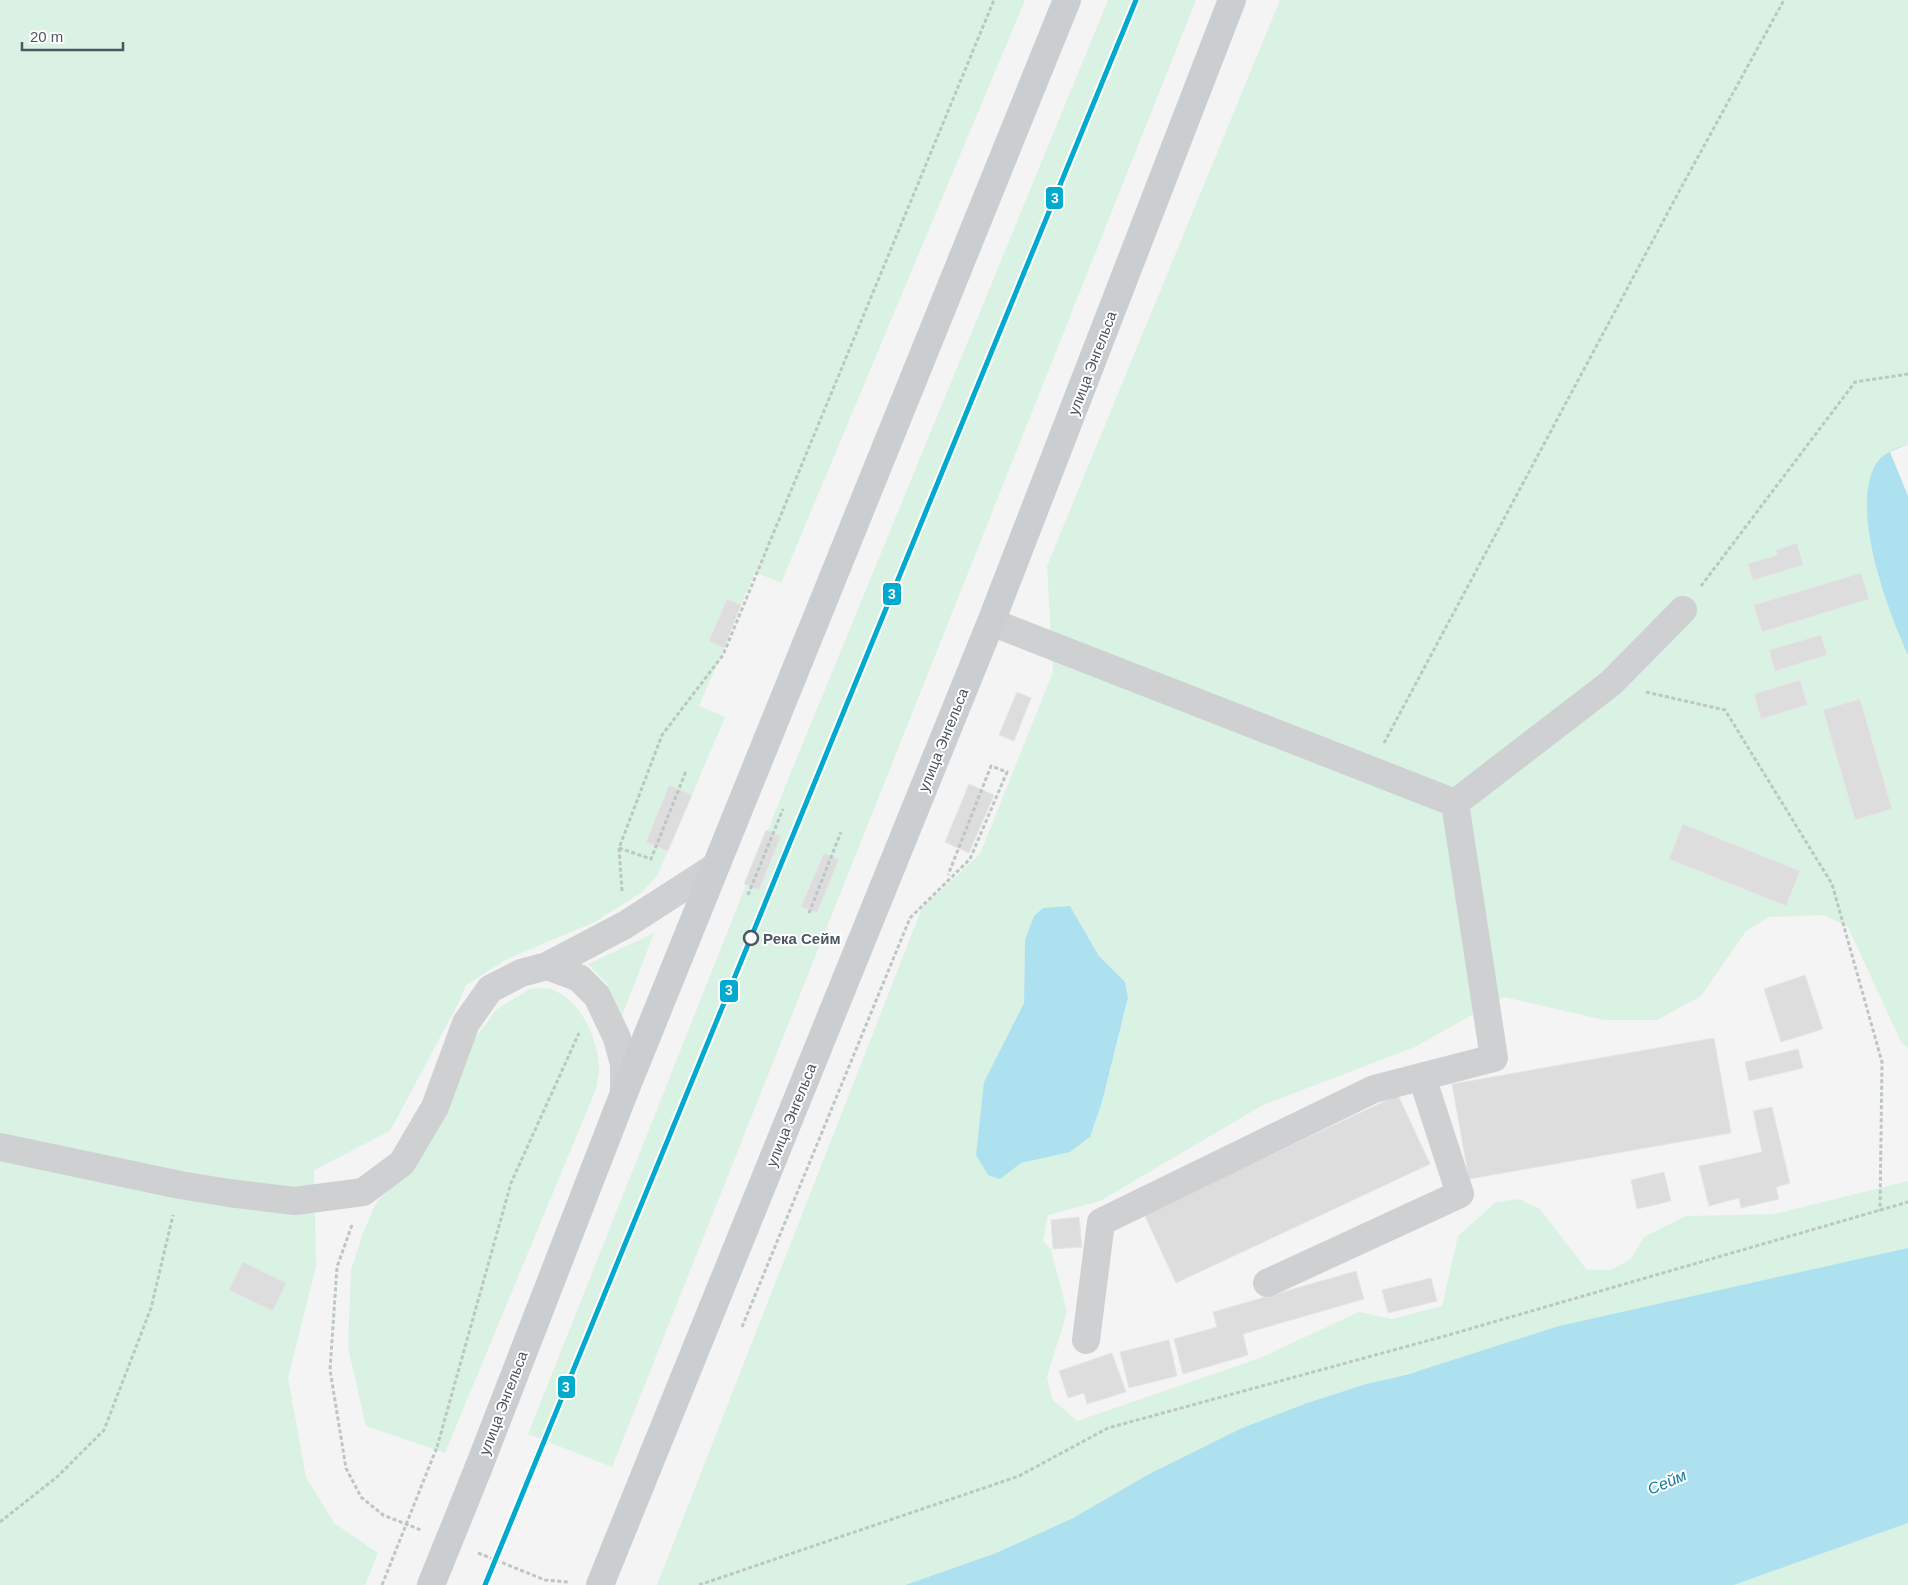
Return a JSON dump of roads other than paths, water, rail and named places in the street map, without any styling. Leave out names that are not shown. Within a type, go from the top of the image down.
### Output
[{"type":"main road","name":"улица Энгельса","points":[[430,1585],[478,1469],[714,867],[1067,0]]},
{"type":"main road","name":"улица Энгельса","points":[[600,1585],[992,622],[1232,0]]},
{"type":"lane","points":[[1455,803],[1611,683],[1683,610]]},
{"type":"lane","points":[[992,622],[1455,803]]},
{"type":"lane","points":[[1086,1340],[1101,1222],[1374,1089],[1494,1058],[1455,803]]},
{"type":"lane","points":[[0,1147],[180,1186],[295,1201],[363,1192],[402,1163],[435,1107],[466,1023],[490,990],[521,973],[547,966],[624,925],[714,867]]},
{"type":"lane","points":[[547,966],[579,978],[596,996],[617,1038],[624,1064],[624,1093]]},
{"type":"lane","points":[[1267,1283],[1460,1194],[1422,1077]]},
{"type":"water","points":[[1908,444],[1908,655],[1891,613],[1874,560],[1867,506],[1869,483],[1876,464],[1886,454]]},
{"type":"water","points":[[1070,906],[1099,956],[1125,982],[1128,998],[1102,1102],[1090,1137],[1070,1152],[1021,1163],[1000,1179],[988,1175],[976,1155],[984,1082],[1024,1003],[1025,940],[1034,916],[1043,908]]},
{"type":"water","name":"Сейм","points":[[1908,1248],[1908,1523],[1734,1585],[905,1585],[996,1553],[1073,1518],[1149,1474],[1242,1428],[1307,1403],[1366,1384],[1409,1374],[1559,1326]]},
{"type":"place","name":"Река Сейм","points":[[751,938]]}]
